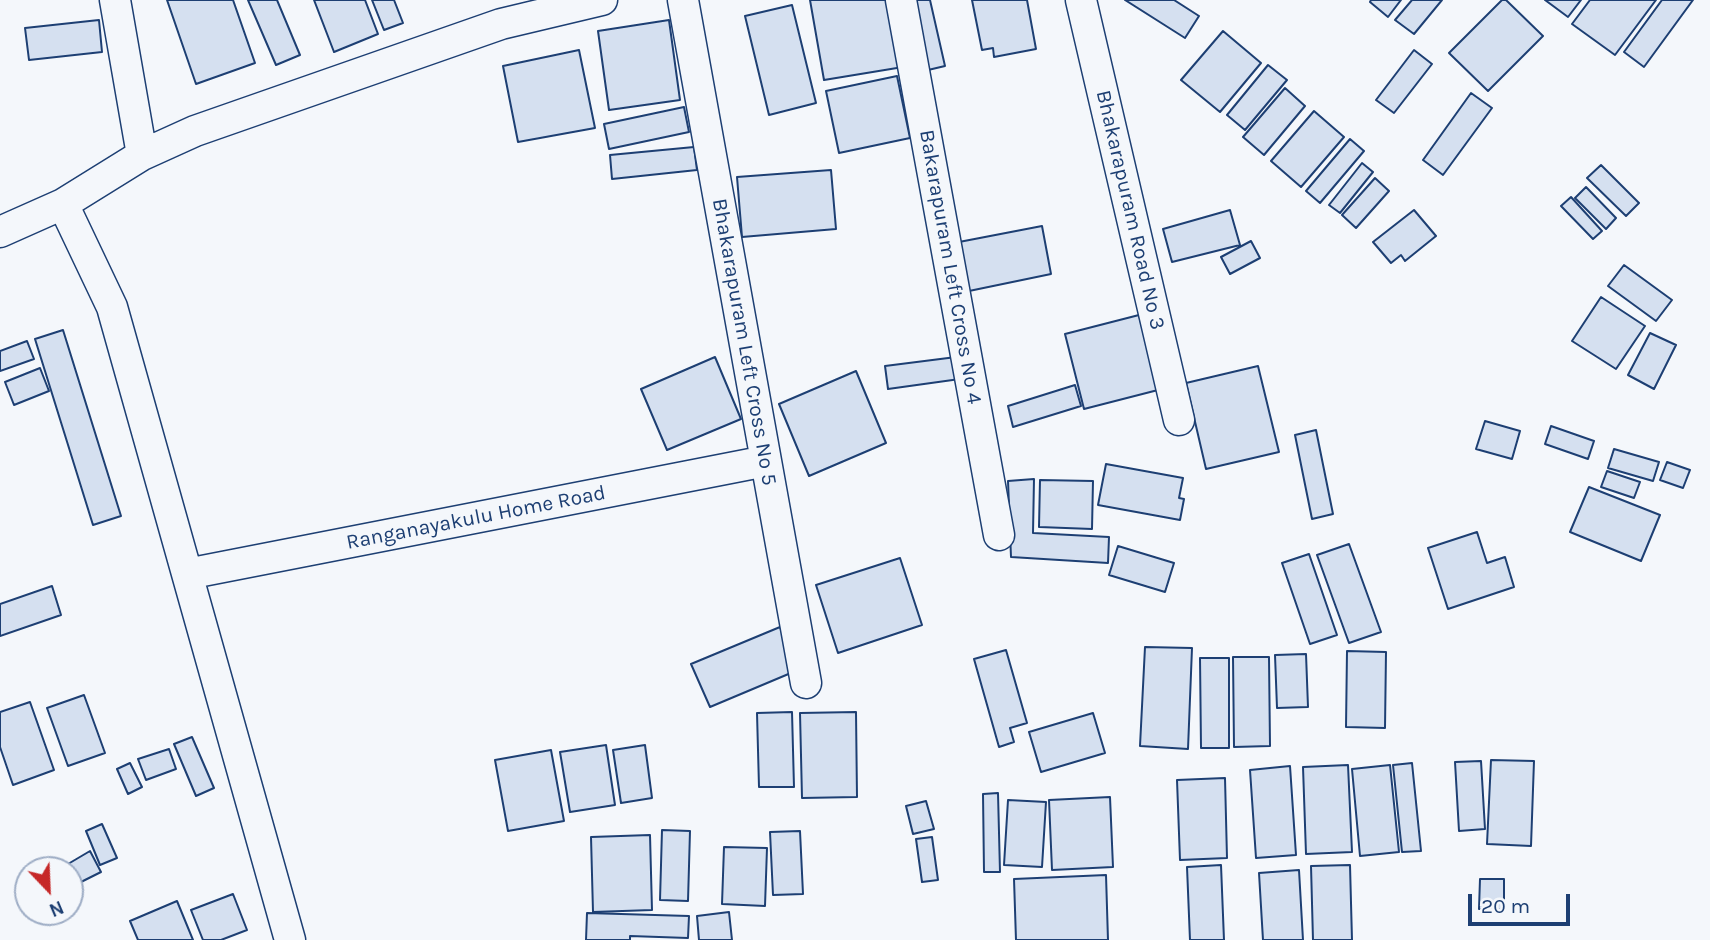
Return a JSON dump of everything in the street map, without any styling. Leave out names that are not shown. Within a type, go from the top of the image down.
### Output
[{"type":"street","points":[[115,0],[142,155]]},
{"type":"street","points":[[0,232],[63,204],[142,155],[195,131],[501,24],[602,0]]},
{"type":"street","name":"Bhakarapuram Left Cross No 5","points":[[683,0],[806,683]]},
{"type":"street","name":"Bakarapuram Left Cross No 4","points":[[901,0],[999,535]]},
{"type":"street","name":"Bhakarapuram Road No 3","points":[[1081,0],[1179,420]]},
{"type":"street","points":[[63,204],[112,307],[290,940]]},
{"type":"street","name":"Ranganayakulu Home Road","points":[[187,574],[766,461]]},
{"type":"building","points":[[167,0],[233,0],[255,63],[196,84]]},
{"type":"building","points":[[248,0],[277,0],[300,55],[276,65]]},
{"type":"building","points":[[314,0],[365,0],[378,34],[334,52]]},
{"type":"building","points":[[372,0],[394,0],[403,23],[384,30]]},
{"type":"building","points":[[810,0],[891,0],[903,67],[824,80]]},
{"type":"building","points":[[912,0],[930,0],[945,66],[928,70]]},
{"type":"building","points":[[972,0],[1027,0],[1036,49],[994,57],[993,48],[982,50]]},
{"type":"building","points":[[1125,0],[1174,0],[1199,16],[1185,38]]},
{"type":"building","points":[[1401,0],[1388,17],[1370,2]]},
{"type":"building","points":[[1412,0],[1442,0],[1414,34],[1395,20]]},
{"type":"building","points":[[1502,0],[1506,0],[1543,36],[1488,91],[1449,53]]},
{"type":"building","points":[[1545,0],[1581,0],[1568,17]]},
{"type":"building","points":[[1590,0],[1656,0],[1615,55],[1572,24]]},
{"type":"building","points":[[1662,0],[1693,0],[1644,67],[1624,52]]},
{"type":"building","points":[[792,5],[816,103],[769,115],[745,16]]},
{"type":"building","points":[[99,20],[102,52],[29,60],[25,28]]},
{"type":"building","points":[[669,20],[680,100],[609,110],[598,31]]},
{"type":"building","points":[[1223,31],[1261,63],[1220,112],[1181,80]]},
{"type":"building","points":[[579,50],[595,128],[518,142],[503,66]]},
{"type":"building","points":[[1414,50],[1432,64],[1394,113],[1376,100]]},
{"type":"building","points":[[1268,65],[1287,80],[1245,130],[1227,115]]},
{"type":"building","points":[[897,76],[910,138],[839,153],[826,91]]},
{"type":"building","points":[[1285,88],[1305,106],[1264,155],[1243,137]]},
{"type":"building","points":[[1471,93],[1492,108],[1443,175],[1423,160]]},
{"type":"building","points":[[684,107],[689,132],[609,149],[604,124]]},
{"type":"building","points":[[1314,111],[1344,137],[1301,187],[1271,161]]},
{"type":"building","points":[[1350,139],[1364,151],[1320,203],[1306,191]]},
{"type":"building","points":[[694,147],[697,170],[612,179],[610,155]]},
{"type":"building","points":[[1362,163],[1373,172],[1340,213],[1329,205]]},
{"type":"building","points":[[1601,165],[1639,203],[1626,216],[1587,178]]},
{"type":"building","points":[[831,170],[836,229],[742,237],[737,177]]},
{"type":"building","points":[[1375,178],[1389,191],[1356,228],[1342,215]]},
{"type":"building","points":[[1586,187],[1616,218],[1606,229],[1575,198]]},
{"type":"building","points":[[1571,197],[1602,231],[1593,239],[1561,206]]},
{"type":"building","points":[[1230,210],[1240,245],[1172,262],[1163,229]]},
{"type":"building","points":[[1414,210],[1436,236],[1405,261],[1401,255],[1391,263],[1373,242]]},
{"type":"building","points":[[1042,226],[1051,274],[969,291],[959,242]]},
{"type":"building","points":[[1251,241],[1260,258],[1230,274],[1221,257]]},
{"type":"building","points":[[1624,265],[1672,300],[1656,321],[1608,286]]},
{"type":"building","points":[[1601,297],[1645,326],[1616,369],[1572,341]]},
{"type":"building","points":[[1139,315],[1158,390],[1084,409],[1065,334]]},
{"type":"building","points":[[63,330],[121,516],[93,525],[35,339]]},
{"type":"building","points":[[1650,333],[1676,345],[1654,389],[1628,375]]},
{"type":"building","points":[[27,341],[34,359],[0,371],[0,351]]},
{"type":"building","points":[[964,356],[967,378],[888,389],[885,366]]},
{"type":"building","points":[[715,357],[741,419],[667,450],[641,389]]},
{"type":"building","points":[[1258,366],[1279,452],[1206,469],[1186,383]]},
{"type":"building","points":[[40,368],[49,391],[14,405],[5,382]]},
{"type":"building","points":[[856,371],[886,443],[809,476],[779,404]]},
{"type":"building","points":[[1075,385],[1081,406],[1013,427],[1008,406]]},
{"type":"building","points":[[1485,421],[1520,431],[1512,459],[1476,449]]},
{"type":"building","points":[[1551,426],[1594,441],[1588,459],[1545,444]]},
{"type":"building","points":[[1316,430],[1333,514],[1312,519],[1295,435]]},
{"type":"building","points":[[1614,449],[1659,462],[1653,481],[1608,468]]},
{"type":"building","points":[[1667,462],[1690,470],[1683,488],[1660,480]]},
{"type":"building","points":[[1106,464],[1183,478],[1179,498],[1184,499],[1180,520],[1098,505]]},
{"type":"building","points":[[1607,471],[1640,482],[1634,498],[1601,487]]},
{"type":"building","points":[[1034,479],[1033,533],[1109,537],[1108,563],[1011,557],[1008,481]]},
{"type":"building","points":[[1040,480],[1093,481],[1092,529],[1039,527]]},
{"type":"building","points":[[1589,487],[1660,515],[1641,561],[1570,532]]},
{"type":"building","points":[[1477,532],[1487,563],[1505,557],[1514,587],[1448,609],[1428,548]]},
{"type":"building","points":[[1349,544],[1381,632],[1349,643],[1317,555]]},
{"type":"building","points":[[1118,546],[1174,563],[1165,592],[1109,575]]},
{"type":"building","points":[[1309,554],[1337,635],[1310,644],[1282,563]]},
{"type":"building","points":[[900,558],[922,625],[838,653],[816,585]]},
{"type":"building","points":[[52,586],[61,615],[0,636],[0,604]]},
{"type":"building","points":[[780,627],[798,670],[710,707],[691,664]]},
{"type":"building","points":[[1145,647],[1192,648],[1188,749],[1140,746]]},
{"type":"building","points":[[1006,650],[1027,723],[1010,728],[1014,742],[999,747],[974,659]]},
{"type":"building","points":[[1347,651],[1386,652],[1385,728],[1346,727]]},
{"type":"building","points":[[1306,654],[1308,707],[1277,708],[1275,655]]},
{"type":"building","points":[[1233,657],[1269,657],[1270,746],[1234,747]]},
{"type":"building","points":[[1200,658],[1229,658],[1229,748],[1201,748]]},
{"type":"building","points":[[84,695],[105,753],[68,766],[47,708]]},
{"type":"building","points":[[30,702],[54,770],[13,785],[0,747],[0,712]]},
{"type":"building","points":[[792,712],[794,787],[759,787],[757,713]]},
{"type":"building","points":[[856,712],[857,797],[802,798],[800,713]]},
{"type":"building","points":[[1093,713],[1105,753],[1041,772],[1029,732]]},
{"type":"building","points":[[192,737],[214,788],[196,796],[174,744]]},
{"type":"building","points":[[606,745],[615,805],[570,812],[560,752]]},
{"type":"building","points":[[645,745],[652,798],[621,803],[613,750]]},
{"type":"building","points":[[169,749],[176,769],[146,780],[138,759]]},
{"type":"building","points":[[551,750],[564,821],[508,831],[495,760]]},
{"type":"building","points":[[1491,760],[1534,761],[1531,846],[1487,844]]},
{"type":"building","points":[[1481,761],[1485,829],[1459,831],[1455,762]]},
{"type":"building","points":[[130,763],[142,787],[128,794],[117,769]]},
{"type":"building","points":[[1412,763],[1421,851],[1402,852],[1393,765]]},
{"type":"building","points":[[1348,765],[1352,852],[1306,854],[1303,767]]},
{"type":"building","points":[[1390,765],[1399,852],[1360,856],[1352,769]]},
{"type":"building","points":[[1290,766],[1296,855],[1256,858],[1250,770]]},
{"type":"building","points":[[1225,778],[1227,858],[1180,860],[1177,780]]},
{"type":"building","points":[[998,793],[1000,872],[984,872],[983,794]]},
{"type":"building","points":[[1110,797],[1113,867],[1052,870],[1049,800]]},
{"type":"building","points":[[1008,800],[1046,802],[1042,867],[1004,865]]},
{"type":"building","points":[[926,801],[934,829],[913,834],[906,806]]},
{"type":"building","points":[[102,824],[117,858],[100,865],[86,831]]},
{"type":"building","points":[[662,830],[690,831],[688,901],[660,900]]},
{"type":"building","points":[[800,831],[803,894],[773,895],[770,832]]},
{"type":"building","points":[[650,835],[652,910],[593,912],[591,837]]},
{"type":"building","points":[[932,837],[938,880],[922,882],[916,839]]},
{"type":"building","points":[[724,847],[767,848],[765,906],[722,904]]},
{"type":"building","points":[[90,851],[101,872],[84,880],[84,856],[82,856]]},
{"type":"building","points":[[1221,865],[1224,940],[1190,940],[1187,867]]},
{"type":"building","points":[[1350,865],[1352,940],[1313,940],[1311,866]]},
{"type":"building","points":[[1299,870],[1303,940],[1263,940],[1259,873]]},
{"type":"building","points":[[1106,875],[1108,940],[1016,940],[1014,879]]},
{"type":"building","points":[[1480,879],[1504,879],[1504,910],[1479,909]]},
{"type":"building","points":[[233,894],[247,930],[221,940],[203,940],[191,910]]},
{"type":"building","points":[[177,901],[193,940],[138,940],[130,921]]},
{"type":"building","points":[[729,912],[732,940],[699,940],[697,916]]},
{"type":"building","points":[[587,913],[689,916],[688,938],[630,936],[630,940],[586,940]]}]
